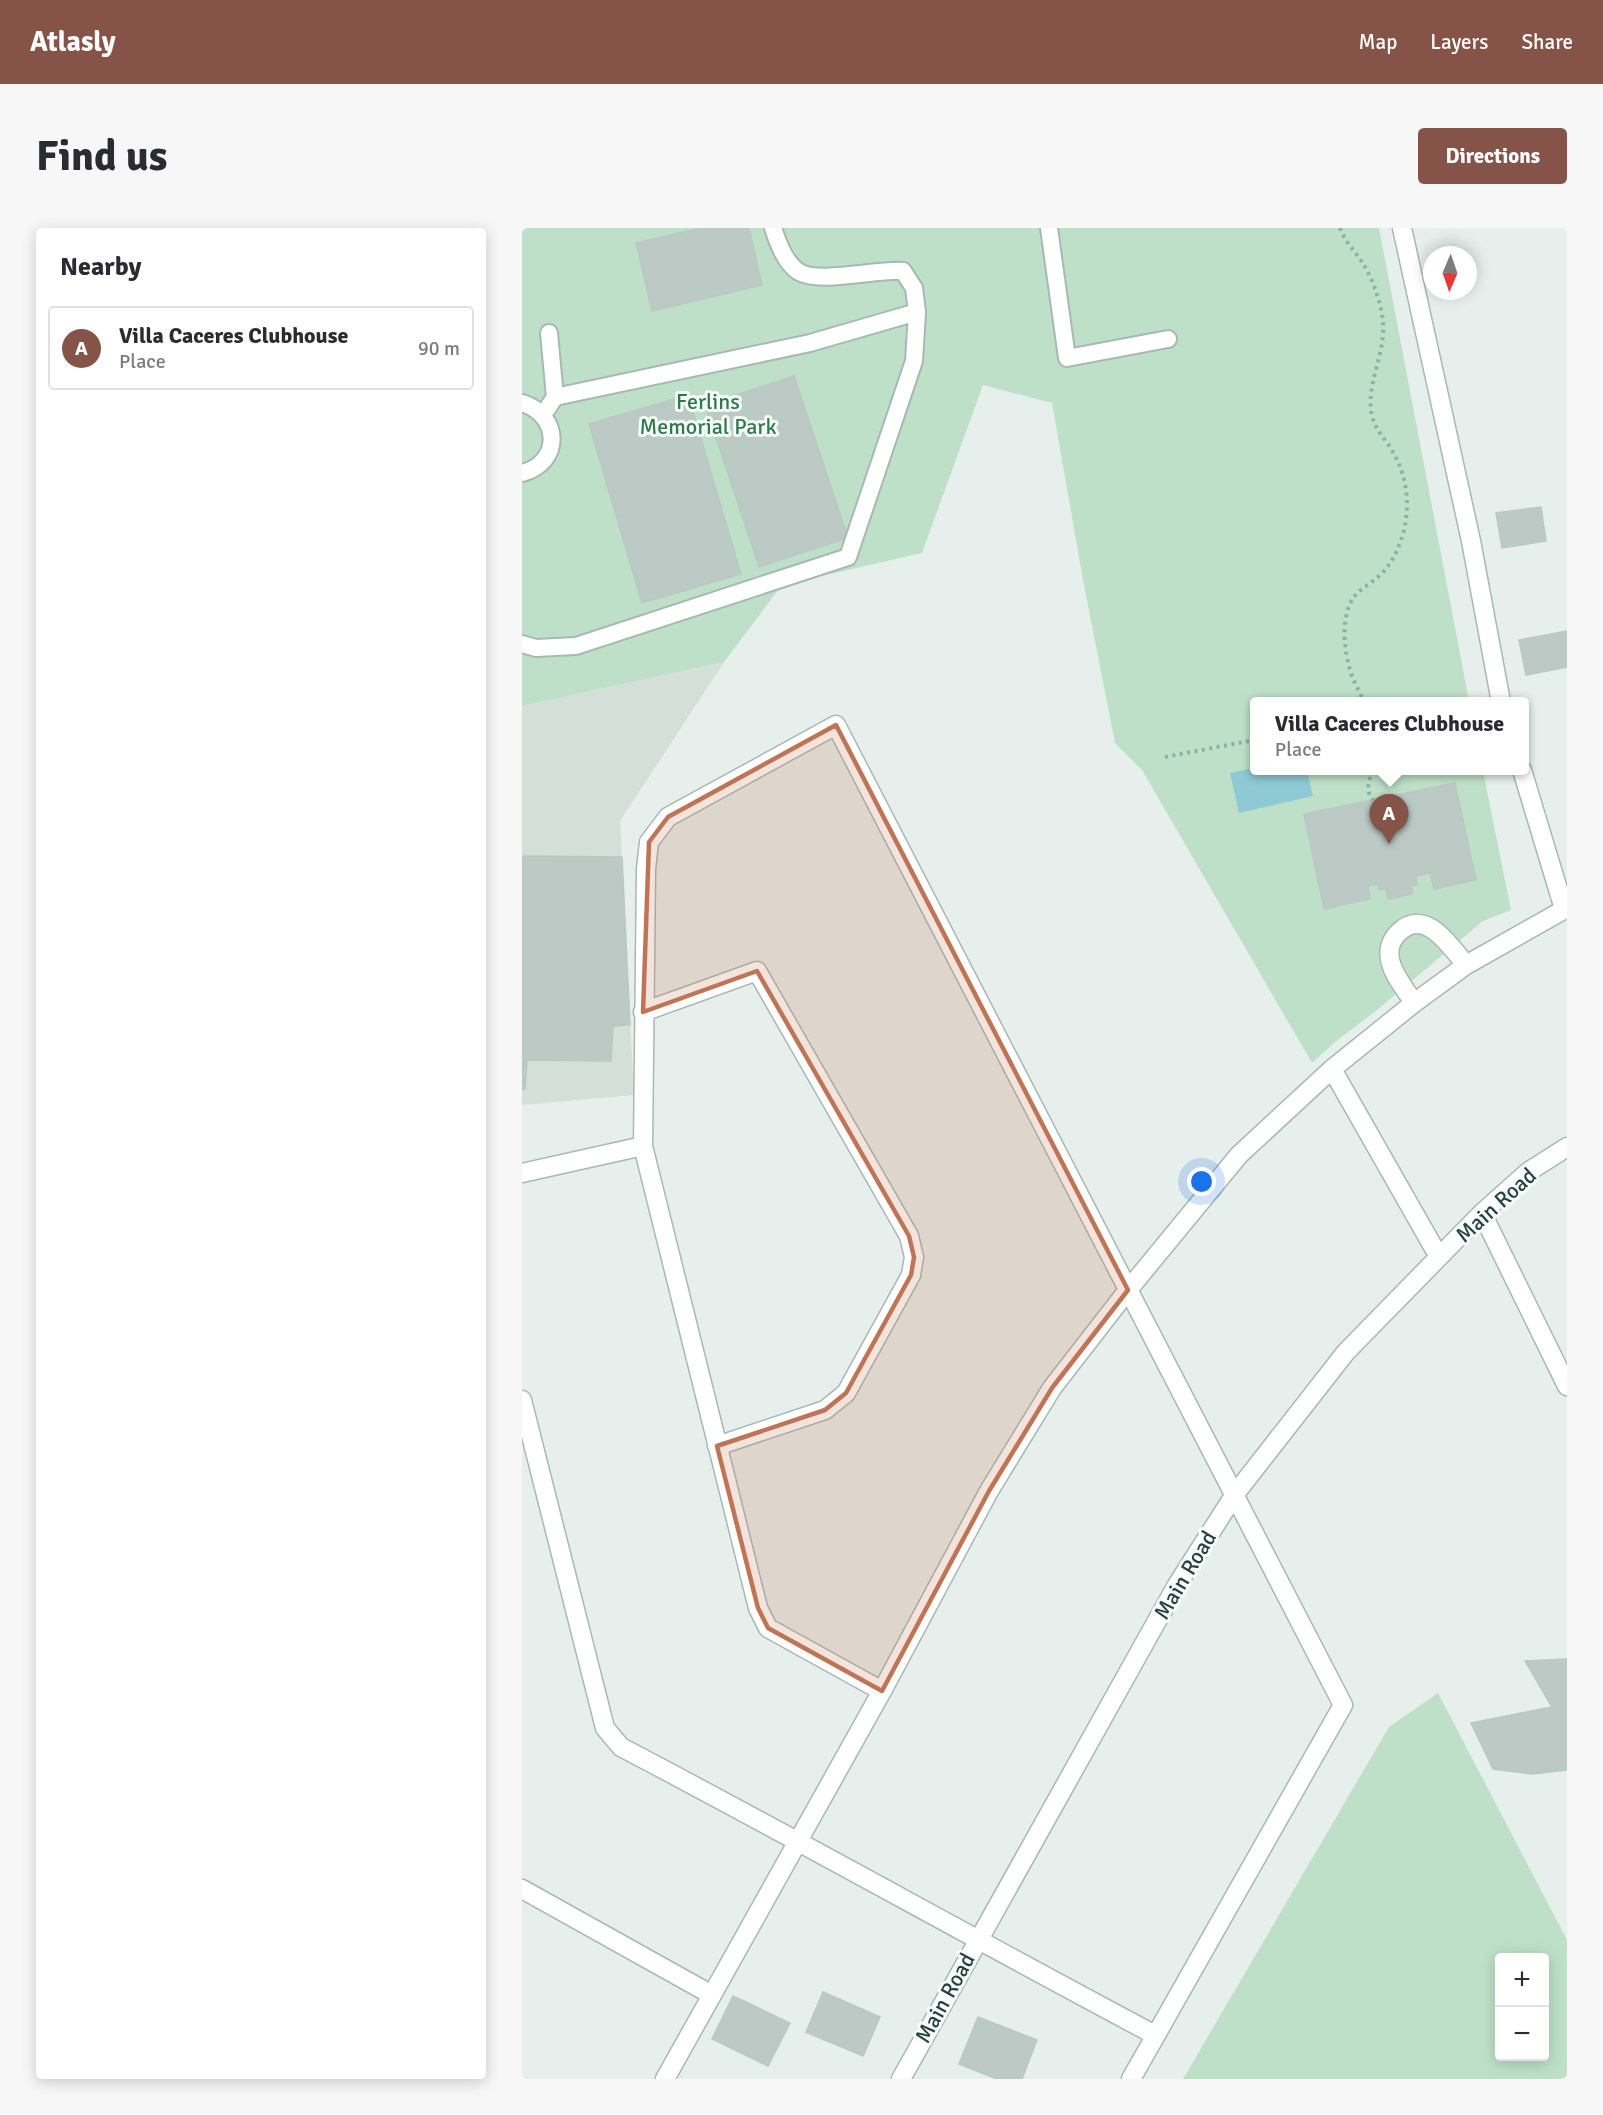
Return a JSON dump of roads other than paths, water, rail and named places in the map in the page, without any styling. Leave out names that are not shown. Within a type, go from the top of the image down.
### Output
[{"type":"street","points":[[1402,228],[1472,541],[1500,697]]},
{"type":"street","points":[[882,1692],[768,1628],[758,1608],[643,1146],[643,1012],[646,869],[649,842],[668,817],[836,725],[1343,1705],[1131,2079]]},
{"type":"street","points":[[665,2079],[882,1692],[989,1491],[1052,1388],[1128,1290],[1239,1155],[1332,1069],[1414,1003],[1466,965],[1565,908],[1523,775]]},
{"type":"street","points":[[1414,1003],[1390,960],[1391,942],[1404,928],[1413,925],[1430,927],[1438,931],[1466,965]]},
{"type":"street","points":[[643,1012],[757,970],[909,1236],[914,1257],[911,1275],[846,1393],[825,1410],[717,1446]]},
{"type":"street","points":[[1332,1069],[1439,1257]]},
{"type":"street","points":[[522,1173],[643,1146]]},
{"type":"street","name":"Main Road","points":[[901,2079],[1177,1585],[1235,1494],[1346,1352],[1482,1213],[1528,1172],[1567,1147]]},
{"type":"street","points":[[1482,1213],[1567,1386]]},
{"type":"street","points":[[522,1400],[605,1728],[621,1747],[798,1840],[977,1941],[1155,2035]]},
{"type":"street","points":[[522,1888],[712,1995]]},
{"type":"lane","points":[[522,644],[536,648],[576,646],[848,557],[914,361],[917,312],[914,288],[903,271],[887,270],[834,276],[800,273],[789,261],[773,228]]},
{"type":"lane","points":[[1049,228],[1067,358],[1168,339]]},
{"type":"lane","points":[[555,397],[810,343],[917,312]]},
{"type":"lane","points":[[543,415],[555,397],[549,333]]},
{"type":"lane","points":[[522,403],[531,406],[543,415],[551,428],[551,447],[543,462],[522,473]]},
{"type":"water","points":[[1250,769],[1250,775],[1308,775],[1313,796],[1239,813],[1230,773]]},
{"type":"place","name":"Villa Caceres Clubhouse","points":[[1389,844]]},
{"type":"park label","name":"Ferlins Memorial Park","points":[[708,414]]}]
